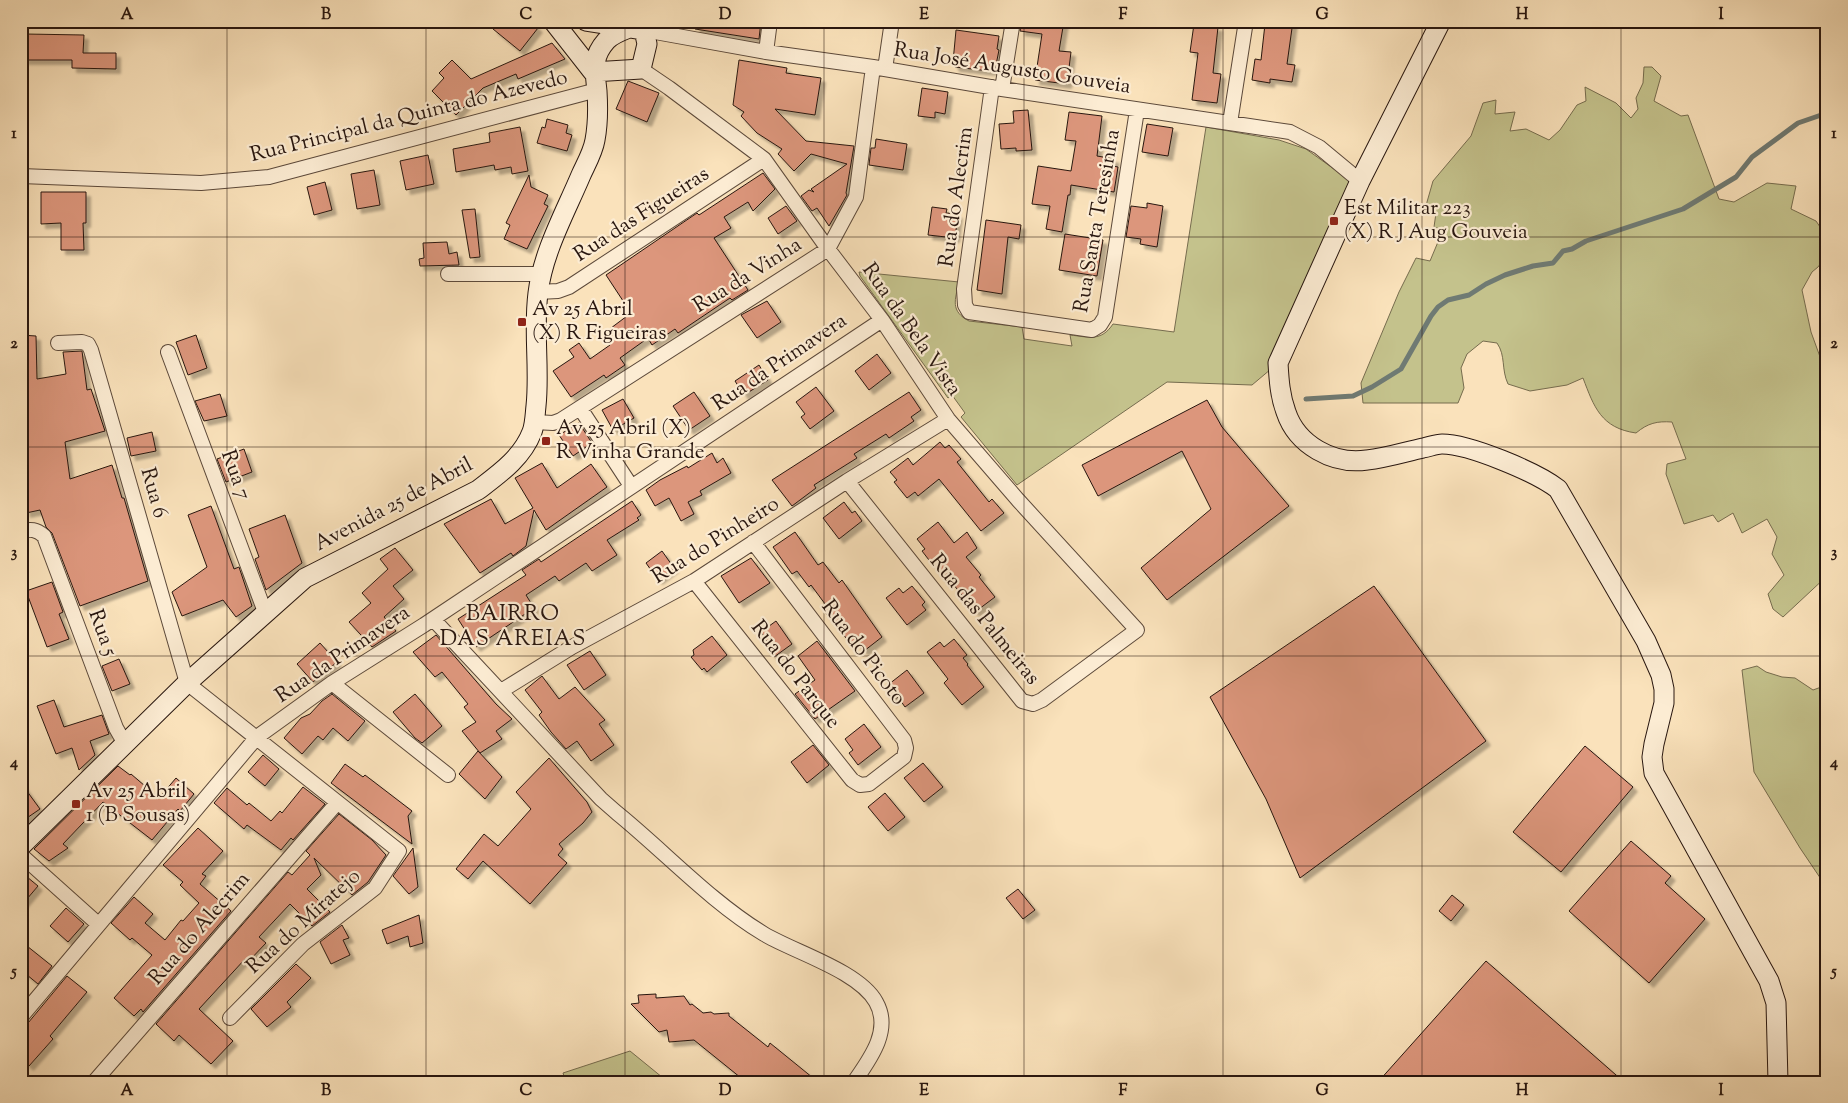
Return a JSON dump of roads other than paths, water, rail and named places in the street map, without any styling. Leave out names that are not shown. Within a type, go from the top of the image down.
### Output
[{"type":"street","points":[[553,21],[595,81],[641,69],[647,44],[639,26],[586,21]]},
{"type":"street","points":[[766,52],[770,21]]},
{"type":"street","points":[[828,249],[856,197],[879,68],[892,21]]},
{"type":"street","name":"Rua do Alecrim","points":[[969,312],[965,305],[964,289],[997,88],[1013,21]]},
{"type":"street","points":[[1230,123],[1246,21]]},
{"type":"street","points":[[1441,21],[1360,181],[1278,363],[1280,392],[1286,414],[1299,435],[1317,450],[1339,460],[1366,461],[1440,444],[1457,445],[1514,465],[1547,480],[1558,489],[1646,641],[1662,675],[1664,703],[1652,757],[1654,773],[1769,980],[1776,1003],[1778,1082]]},
{"type":"street","name":"Avenida 25 de Abril","points":[[21,846],[187,683],[264,612],[305,578],[478,490],[515,459],[525,445],[535,422],[538,364],[535,329],[540,283],[551,247],[595,143],[598,117],[595,81],[596,56],[606,40],[639,26]]},
{"type":"street","name":"Rua José Augusto Gouveia","points":[[639,26],[766,52],[1290,132],[1319,147],[1360,181]]},
{"type":"street","name":"Rua da Bela Vista","points":[[641,69],[764,159],[828,249],[882,320],[948,419],[1018,500],[1137,630]]},
{"type":"street","name":"Rua Principal da Quinta do Azevedo","points":[[21,176],[201,183],[269,177],[595,81]]},
{"type":"street","name":"Rua Santa Teresinha","points":[[969,312],[1092,330],[1100,325],[1105,318],[1138,110]]},
{"type":"street","name":"Rua das Figueiras","points":[[448,274],[540,283],[558,291],[569,287],[764,159]]},
{"type":"street","name":"Rua da Vinha","points":[[535,422],[553,423],[580,408],[828,249]]},
{"type":"street","name":"Rua da Primavera","points":[[21,1017],[257,737],[332,683],[882,320]]},
{"type":"street","name":"Rua 6","points":[[58,342],[82,342],[88,344],[91,350],[187,683]]},
{"type":"street","name":"Rua 7","points":[[168,352],[264,612]]},
{"type":"street","points":[[580,408],[631,486]]},
{"type":"street","name":"Rua do Pinheiro","points":[[501,691],[572,647],[694,581],[847,481],[948,419]]},
{"type":"street","name":"Rua das Palmeiras","points":[[847,481],[1022,701],[1033,704],[1042,700],[1137,630]]},
{"type":"street","name":"Rua 5","points":[[21,531],[38,530],[44,536],[116,728],[125,744]]},
{"type":"street","name":"Rua do Picoto","points":[[752,542],[904,740],[906,748],[904,757],[869,784]]},
{"type":"street","name":"Rua do Parque","points":[[694,581],[852,780],[860,785],[869,784]]},
{"type":"street","points":[[433,618],[602,799],[726,907],[764,934],[856,980],[876,1002],[882,1020],[880,1036],[873,1053],[854,1082]]},
{"type":"street","points":[[187,683],[337,802]]},
{"type":"street","points":[[332,683],[448,775]]},
{"type":"street","name":"Rua do Alecrim","points":[[94,1082],[337,802]]},
{"type":"street","name":"Rua do Miratejo","points":[[230,1018],[303,944],[375,888],[399,851],[337,802]]},
{"type":"street","points":[[21,855],[98,924]]},
{"type":"waterway","points":[[1306,399],[1353,396],[1372,387],[1401,369],[1431,316],[1438,307],[1448,300],[1469,295],[1505,275],[1533,266],[1553,263],[1563,251],[1572,249],[1586,241],[1683,209],[1736,177],[1752,157],[1798,123],[1827,113]]},
{"type":"place","name":"Est Militar 223 (X) R J Aug Gouveia","points":[[1334,221]]},
{"type":"place","name":"Av 25 Abril (X) R Figueiras","points":[[522,322]]},
{"type":"place","name":"Av 25 Abril (X) R Vinha Grande","points":[[546,441]]},
{"type":"place","name":"Av 25 Abril 1 (B Sousas)","points":[[76,804]]},
{"type":"district","name":"BAIRRO DAS AREIAS","points":[[513,628]]}]
